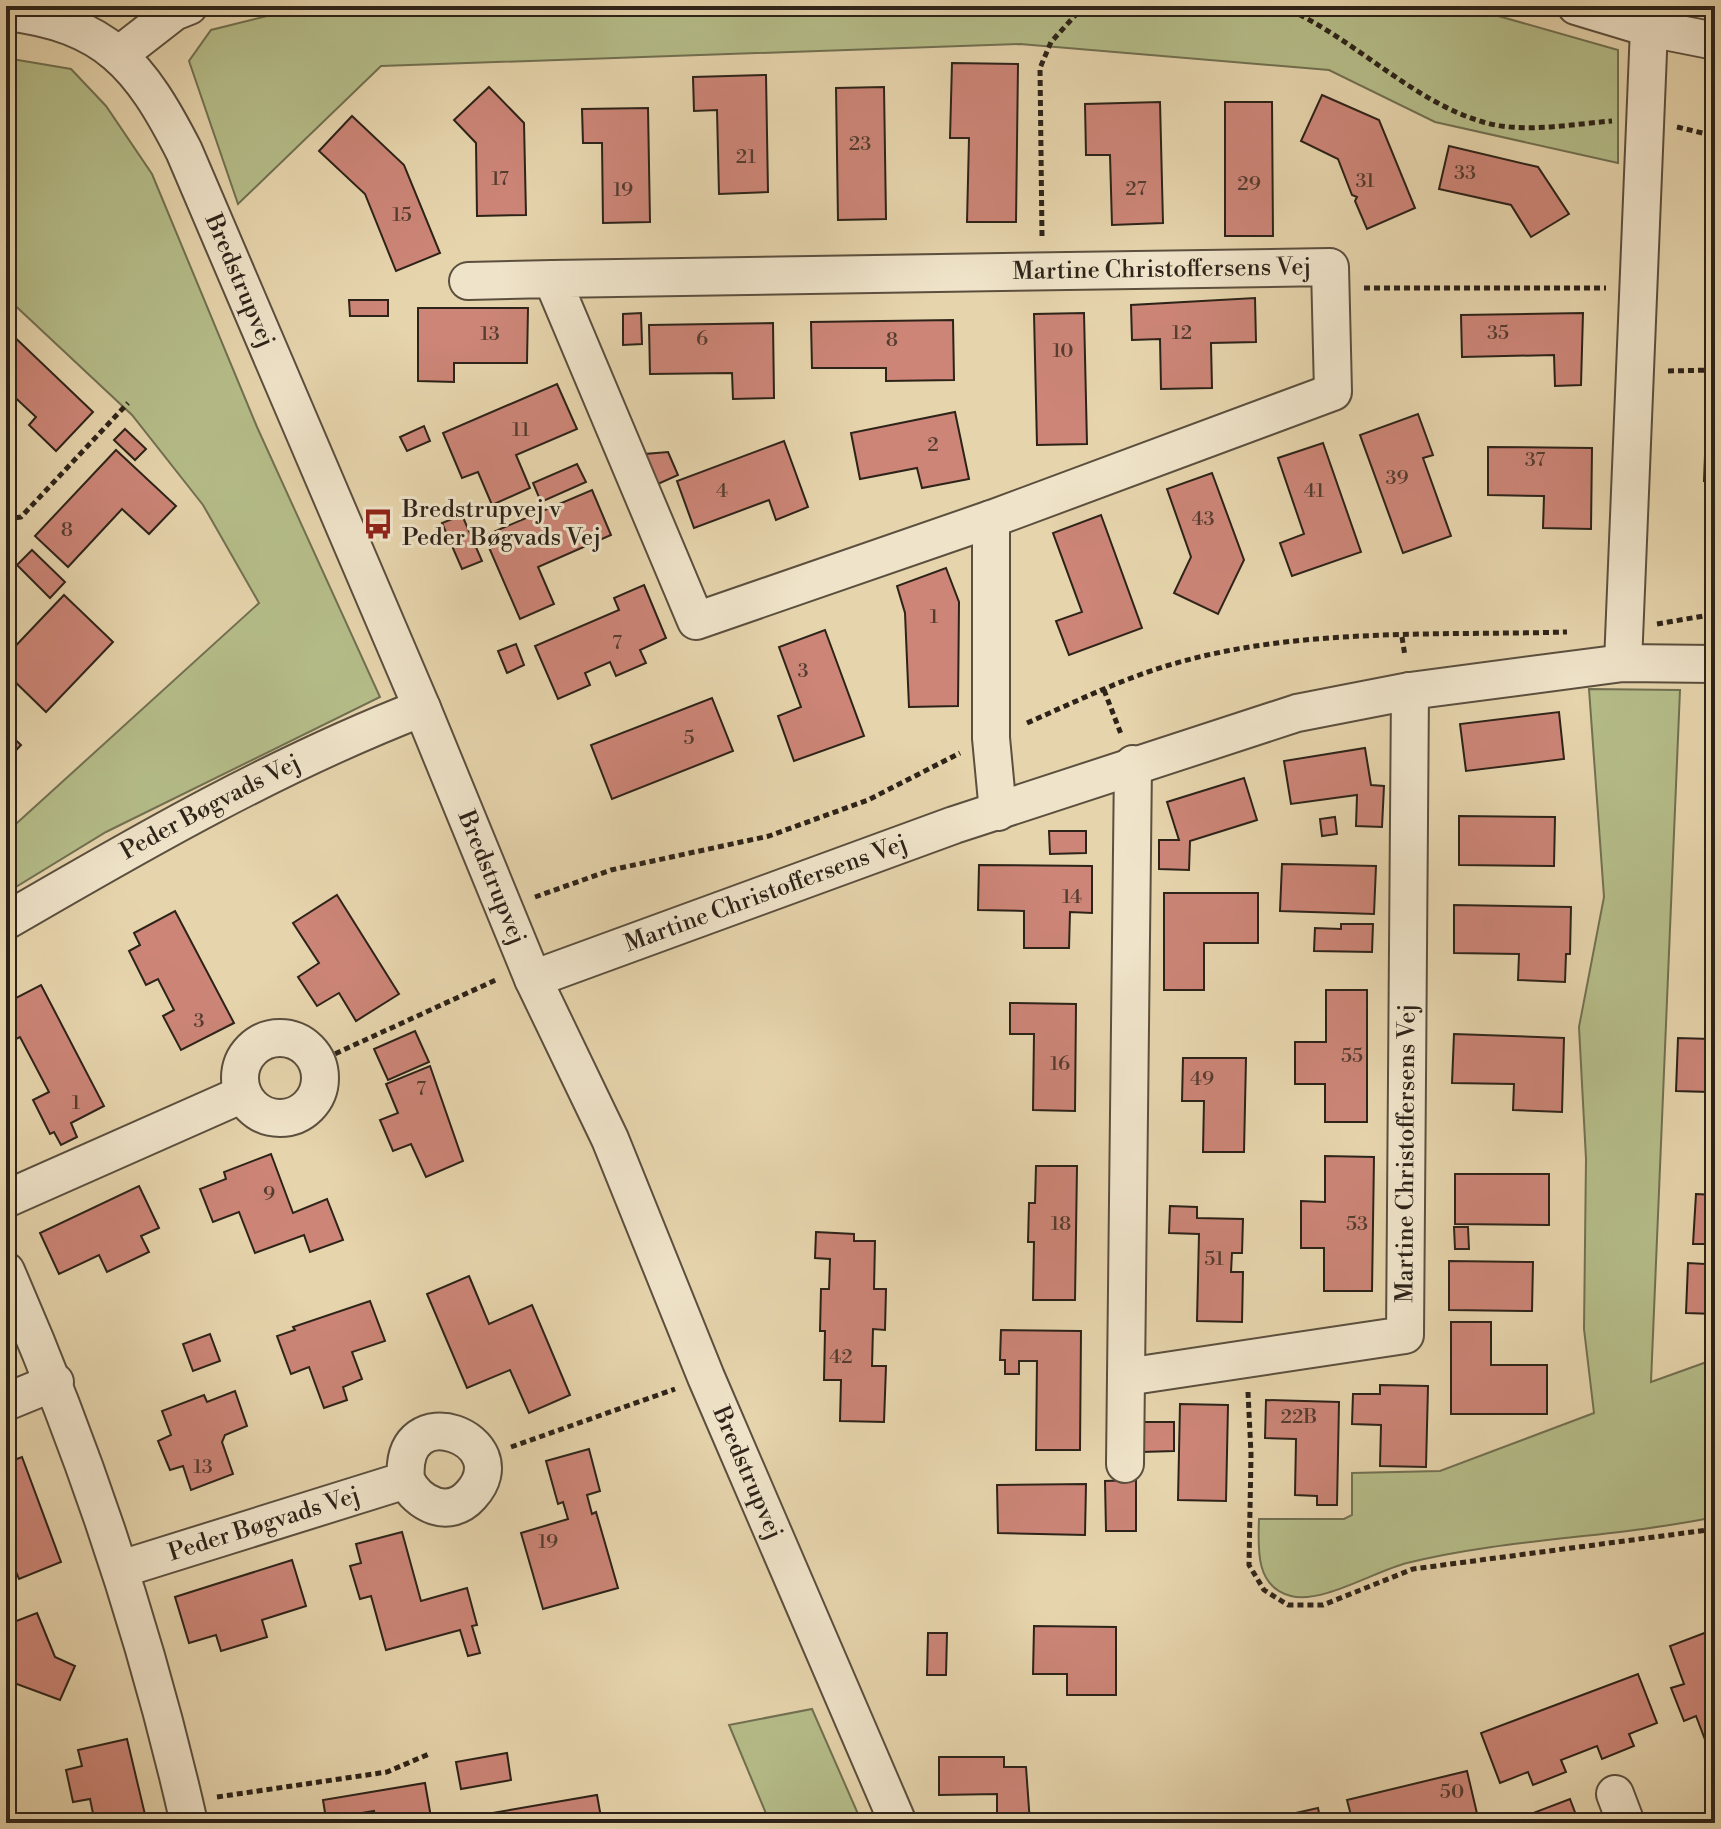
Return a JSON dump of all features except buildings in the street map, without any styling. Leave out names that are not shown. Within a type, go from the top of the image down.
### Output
[{"type":"street","points":[[120,54],[166,17],[189,6]]},
{"type":"street","points":[[1576,6],[1649,28],[1715,41]]},
{"type":"street","name":"Bredstrupvej","points":[[6,12],[37,16],[76,29],[120,54],[143,79],[184,151],[504,907],[522,976],[610,1139],[706,1377],[898,1823]]},
{"type":"street","points":[[1624,646],[1649,28]]},
{"type":"street","name":"Martine Christoffersens Vej","points":[[468,281],[552,279],[1330,267],[1333,392],[991,519],[696,621],[552,279]]},
{"type":"street","points":[[991,519],[991,738],[998,812]]},
{"type":"street","name":"Martine Christoffersens Vej","points":[[522,976],[1133,764],[1297,713],[1624,646],[1715,664]]},
{"type":"street","name":"Martine Christoffersens Vej","points":[[1126,1377],[1405,1335],[1410,691]]},
{"type":"street","name":"Peder Bøgvads Vej","points":[[6,921],[134,846],[278,773],[422,708]]},
{"type":"street","points":[[1125,1464],[1133,764]]},
{"type":"street","points":[[264,1041],[295,1041],[308,1049],[317,1062],[320,1077],[318,1093],[309,1106],[296,1115],[281,1118],[265,1115],[252,1107],[243,1094],[240,1079],[242,1063],[264,1041]]},
{"type":"street","points":[[6,1199],[243,1094]]},
{"type":"street","points":[[6,1271],[55,1382],[121,1569],[187,1812]]},
{"type":"street","points":[[6,1402],[55,1382]]},
{"type":"street","points":[[447,1430],[462,1435],[481,1457],[482,1473],[478,1487],[468,1499],[454,1506],[425,1503],[413,1493],[406,1480],[405,1464],[409,1450],[419,1439],[433,1432],[447,1430]]},
{"type":"street","name":"Peder Bøgvads Vej","points":[[121,1569],[406,1480]]},
{"type":"path","points":[[1043,272],[1040,68],[1051,42],[1080,10],[1091,6]]},
{"type":"path","points":[[1281,6],[1318,22],[1443,106],[1485,123],[1520,127],[1646,119],[1715,136]]},
{"type":"path","points":[[1330,288],[1639,288]]},
{"type":"path","points":[[1635,371],[1715,370]]},
{"type":"path","points":[[6,519],[21,517],[128,403]]},
{"type":"path","points":[[504,907],[611,870],[769,836],[868,800],[991,738],[1146,672],[1229,652],[1315,640],[1624,646],[1715,614]]},
{"type":"path","points":[[1104,690],[1133,764]]},
{"type":"path","points":[[317,1062],[522,976]]},
{"type":"path","points":[[1246,1359],[1251,1454],[1249,1565],[1264,1590],[1288,1605],[1323,1605],[1413,1569],[1715,1529]]},
{"type":"path","points":[[481,1457],[689,1384]]},
{"type":"path","points":[[187,1812],[387,1772],[429,1754]]},
{"type":"green space","points":[[307,6],[1463,6],[1618,50],[1618,163],[1435,122],[1329,70],[1020,44],[381,66],[238,204],[189,61],[211,30]]},
{"type":"green space","points":[[6,58],[71,69],[106,106],[152,174],[257,427],[380,697],[106,832],[6,893],[6,833],[259,603],[203,505],[132,415],[6,297]]},
{"type":"green space","points":[[1589,689],[1680,690],[1651,1382],[1715,1359],[1715,1517],[1445,1555],[1394,1567],[1318,1595],[1291,1596],[1279,1591],[1265,1575],[1259,1554],[1259,1519],[1344,1519],[1352,1515],[1352,1473],[1440,1471],[1594,1413],[1584,1329],[1586,1159],[1579,1027],[1604,897]]},
{"type":"green space","points":[[812,1709],[862,1823],[770,1823],[729,1725]]},
{"type":"place","name":"Bredstrupvej v Peder Bøgvads Vej","points":[[378,524]]}]
